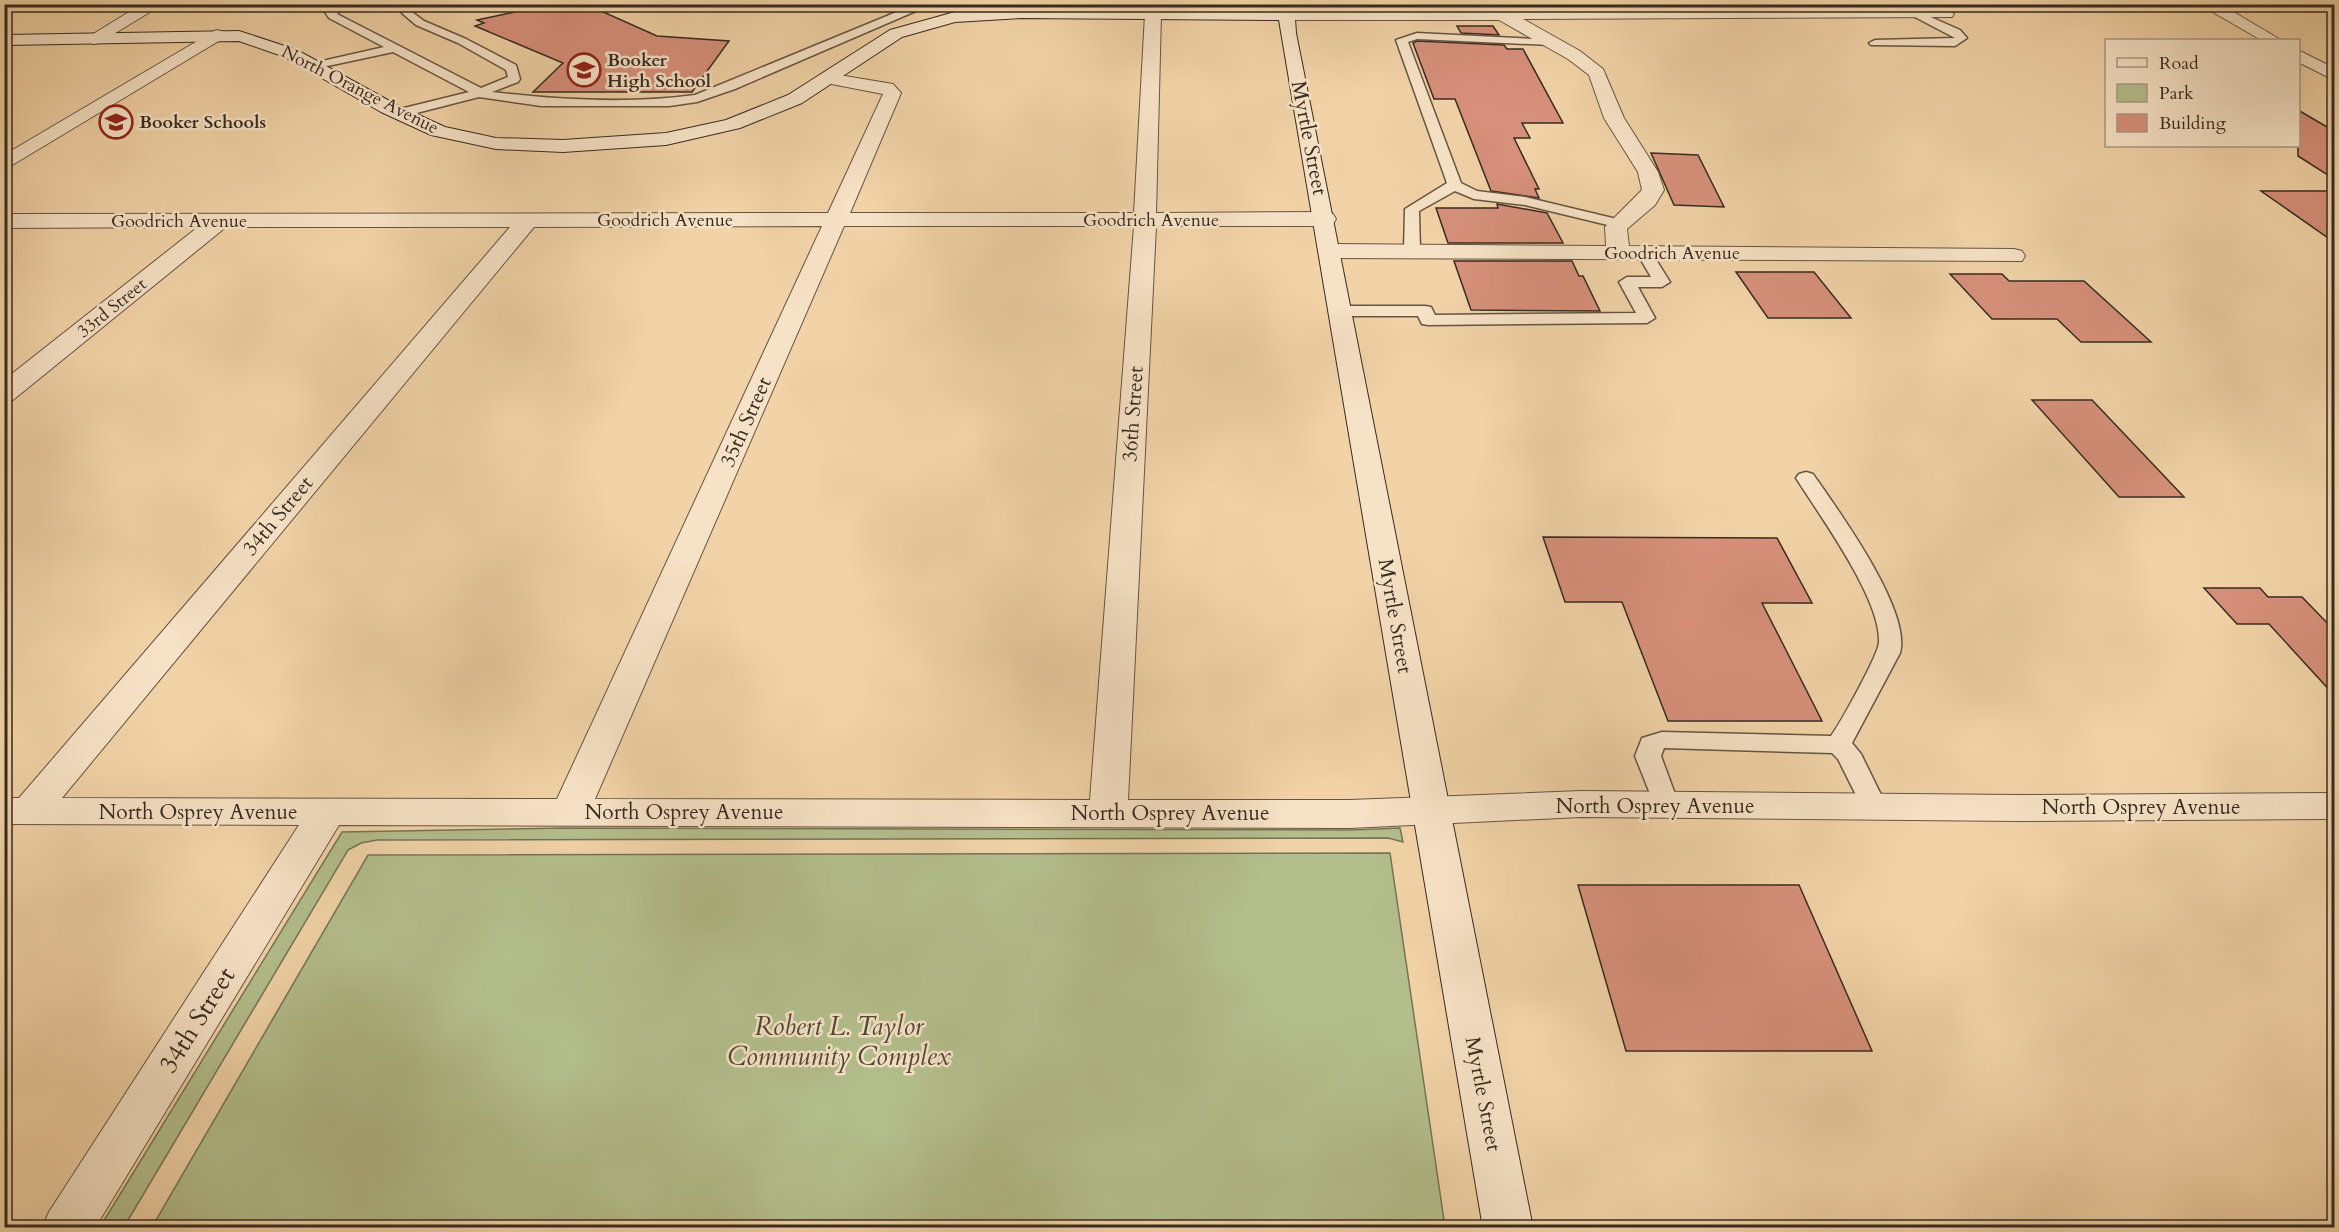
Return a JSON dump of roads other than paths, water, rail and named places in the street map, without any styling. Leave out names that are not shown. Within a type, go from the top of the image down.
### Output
[{"type":"street","points":[[93,39],[154,4]]},
{"type":"street","points":[[2207,4],[2270,39]]},
{"type":"street","name":"North Orange Avenue","points":[[4,40],[216,35],[254,39],[440,132],[484,141],[529,146],[588,145],[651,140],[758,116],[796,99],[880,40],[932,22],[1005,14],[1153,14],[1286,10],[1502,14],[1778,9],[1946,14]]},
{"type":"street","name":"Myrtle Street","points":[[1286,10],[1430,810],[1508,1227]]},
{"type":"street","name":"36th Street","points":[[1108,813],[1145,220],[1153,14]]},
{"type":"street","points":[[1502,14],[1574,55],[1597,74],[1614,118],[1652,180],[1653,190],[1647,200],[1620,224],[1615,232],[1619,253]]},
{"type":"street","points":[[4,164],[216,35]]},
{"type":"street","points":[[2300,56],[2334,75]]},
{"type":"street","name":"35th Street","points":[[570,812],[892,93],[887,88],[873,84],[827,78]]},
{"type":"street","name":"Goodrich Avenue","points":[[4,221],[1324,219]]},
{"type":"street","name":"33rd Street","points":[[4,394],[220,221]]},
{"type":"street","name":"34th Street","points":[[17,811],[526,221]]},
{"type":"street","name":"Goodrich Avenue","points":[[1329,251],[2014,256]]},
{"type":"street","name":"North Osprey Avenue","points":[[17,811],[1350,814],[1581,804],[1874,807],[2334,806]]},
{"type":"street","name":"34th Street","points":[[67,1227],[327,813]]},
{"type":"lane","points":[[340,4],[330,14],[479,93],[541,102],[669,102],[697,98],[927,4]]},
{"type":"lane","points":[[401,113],[479,93],[514,79],[512,68],[462,41],[420,23],[407,13],[406,4]]},
{"type":"lane","points":[[1875,43],[1955,44],[1961,38],[1945,26],[1917,14]]},
{"type":"lane","points":[[1551,42],[1429,36],[1403,38],[1405,53],[1455,185],[1474,195],[1526,201],[1620,224]]},
{"type":"lane","points":[[320,70],[394,48]]},
{"type":"lane","points":[[320,70],[407,55]]},
{"type":"lane","points":[[1412,251],[1412,209],[1455,185]]},
{"type":"lane","points":[[1340,311],[1425,311],[1428,320],[1647,318],[1627,282],[1662,282],[1645,254]]},
{"type":"lane","points":[[1806,478],[1881,601],[1890,630],[1890,650],[1868,689],[1853,725],[1838,745]]},
{"type":"lane","points":[[1665,805],[1648,756],[1648,748],[1654,741],[1838,745],[1848,754],[1874,807]]},
{"type":"place","name":"Booker High School","points":[[584,70]]},
{"type":"place","name":"Booker Schools","points":[[116,122]]},
{"type":"park label","name":"Robert L. Taylor Community Complex","points":[[839,1041]]}]
